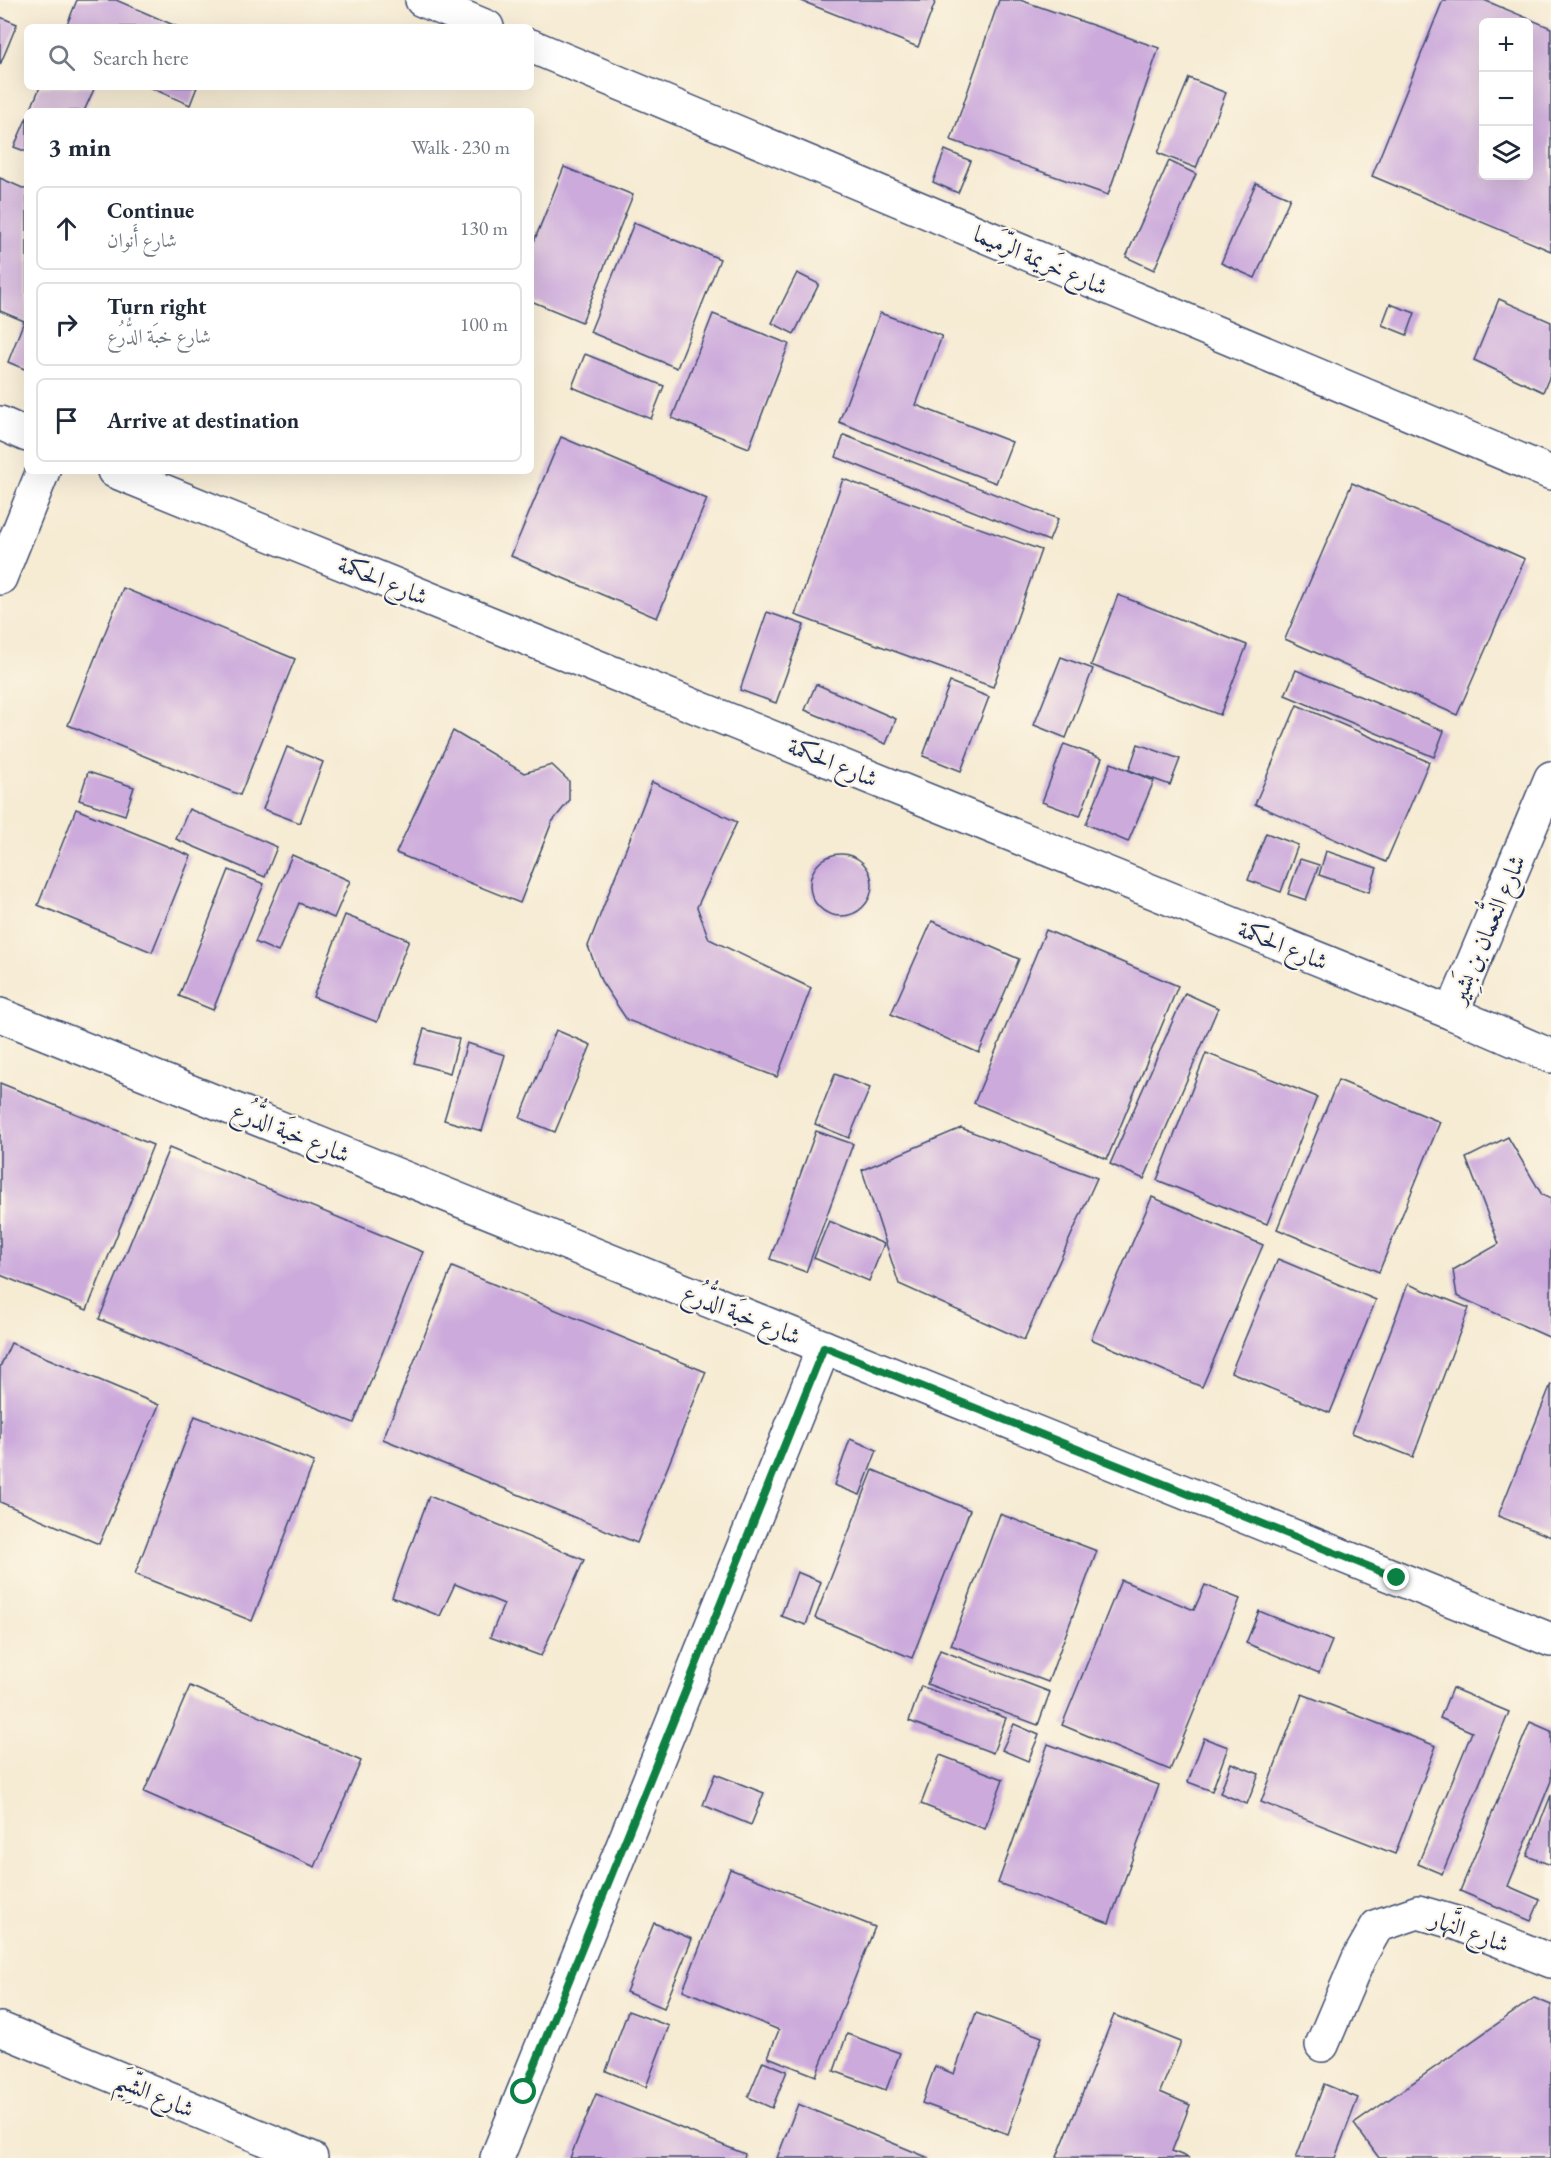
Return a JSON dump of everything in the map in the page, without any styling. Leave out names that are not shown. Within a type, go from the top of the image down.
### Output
[{"type":"street","points":[[422,0],[479,24]]},
{"type":"street","name":"شارع خَرِيمة الرِّمَيما","points":[[534,47],[1551,473]]},
{"type":"street","points":[[0,423],[24,434]]},
{"type":"street","points":[[0,578],[42,474]]},
{"type":"street","name":"شارع الحكمة","points":[[121,474],[1452,1013],[1551,1056]]},
{"type":"street","name":"شارع النُّعمان بن بَشِير","points":[[1452,1013],[1551,778]]},
{"type":"street","name":"شارع خبَة الدُّرُع","points":[[0,1015],[1551,1640]]},
{"type":"street","points":[[497,2158],[824,1347]]},
{"type":"street","name":"شارع النَّهار","points":[[1322,2045],[1359,1958],[1377,1926],[1418,1912],[1456,1923],[1551,1961]]},
{"type":"street","name":"شارع الشِّيَم","points":[[0,2029],[311,2158]]},
{"type":"building","points":[[77,0],[116,0],[171,24],[67,24]]},
{"type":"building","points":[[799,0],[936,0],[918,47]]},
{"type":"building","points":[[999,0],[1020,0],[1159,48],[1108,195],[951,140]]},
{"type":"building","points":[[1443,0],[1484,0],[1527,18],[1479,18],[1479,180],[1533,180],[1533,20],[1551,28],[1551,251],[1372,176]]},
{"type":"building","points":[[0,17],[17,24],[0,65]]},
{"type":"building","points":[[1189,78],[1226,93],[1196,168],[1158,153]]},
{"type":"building","points":[[39,90],[94,90],[85,108],[31,108]]},
{"type":"building","points":[[156,90],[196,90],[190,105]]},
{"type":"building","points":[[24,124],[24,151],[14,147]]},
{"type":"building","points":[[945,150],[971,161],[958,193],[933,182]]},
{"type":"building","points":[[1169,161],[1196,174],[1154,270],[1126,257]]},
{"type":"building","points":[[564,167],[633,195],[582,322],[534,302],[534,242]]},
{"type":"building","points":[[0,178],[24,189],[24,321],[0,311]]},
{"type":"building","points":[[1256,183],[1290,198],[1255,278],[1221,263]]},
{"type":"building","points":[[634,223],[720,259],[677,368],[590,332]]},
{"type":"building","points":[[797,273],[819,284],[794,334],[772,323]]},
{"type":"building","points":[[1499,299],[1551,322],[1551,373],[1543,392],[1474,360]]},
{"type":"building","points":[[1390,304],[1415,313],[1407,335],[1382,325]]},
{"type":"building","points":[[880,313],[942,336],[916,405],[1012,442],[996,483],[839,422]]},
{"type":"building","points":[[713,314],[789,344],[749,448],[672,418]]},
{"type":"building","points":[[24,321],[24,369],[8,362]]},
{"type":"building","points":[[585,354],[664,386],[651,419],[572,387]]},
{"type":"building","points":[[844,435],[1058,519],[1049,541],[836,457]]},
{"type":"building","points":[[561,437],[707,499],[657,618],[511,556]]},
{"type":"building","points":[[843,479],[1041,550],[993,687],[795,615]]},
{"type":"building","points":[[1352,483],[1525,559],[1457,715],[1285,639]]},
{"type":"building","points":[[123,588],[295,659],[240,795],[68,725]]},
{"type":"building","points":[[1118,595],[1247,645],[1220,715],[1091,665]]},
{"type":"building","points":[[767,612],[804,625],[776,703],[740,690]]},
{"type":"building","points":[[1061,657],[1093,669],[1066,738],[1034,725]]},
{"type":"building","points":[[1296,670],[1444,731],[1434,757],[1285,695]]},
{"type":"building","points":[[950,682],[989,697],[961,771],[923,756]]},
{"type":"building","points":[[816,684],[896,719],[886,744],[805,710]]},
{"type":"building","points":[[1297,705],[1429,762],[1386,862],[1255,804]]},
{"type":"building","points":[[453,731],[524,773],[552,765],[569,781],[569,801],[552,822],[520,903],[396,853]]},
{"type":"building","points":[[1064,744],[1102,758],[1080,816],[1042,802]]},
{"type":"building","points":[[1138,744],[1180,759],[1170,785],[1129,770]]},
{"type":"building","points":[[287,747],[323,762],[300,823],[263,809]]},
{"type":"building","points":[[1111,763],[1154,781],[1128,842],[1086,824]]},
{"type":"building","points":[[88,772],[134,787],[125,815],[79,800]]},
{"type":"building","points":[[652,782],[737,822],[697,907],[709,939],[811,988],[777,1077],[627,1020],[601,981],[588,946]]},
{"type":"building","points":[[76,809],[191,856],[152,952],[38,905]]},
{"type":"building","points":[[189,809],[277,847],[265,877],[176,839]]},
{"type":"building","points":[[1266,833],[1298,845],[1281,892],[1248,880]]},
{"type":"building","points":[[1326,851],[1377,868],[1369,892],[1319,875]]},
{"type":"building","points":[[841,854],[853,856],[863,863],[870,873],[872,885],[870,897],[863,907],[853,914],[841,916],[829,914],[819,907],[812,897],[810,885],[812,873],[819,863],[829,856]]},
{"type":"building","points":[[292,855],[350,881],[334,918],[299,903],[278,952],[255,942]]},
{"type":"building","points":[[1300,859],[1319,865],[1306,900],[1288,894]]},
{"type":"building","points":[[229,870],[264,884],[213,1010],[179,996]]},
{"type":"building","points":[[345,915],[409,940],[377,1022],[313,997]]},
{"type":"building","points":[[932,921],[1019,959],[979,1053],[891,1014]]},
{"type":"building","points":[[1046,930],[1178,986],[1107,1159],[974,1103]]},
{"type":"building","points":[[1185,993],[1218,1008],[1144,1179],[1110,1164]]},
{"type":"building","points":[[424,1029],[459,1039],[450,1073],[414,1063]]},
{"type":"building","points":[[556,1030],[591,1045],[555,1132],[520,1118]]},
{"type":"building","points":[[467,1043],[505,1055],[482,1131],[444,1120]]},
{"type":"building","points":[[1206,1053],[1317,1097],[1267,1224],[1157,1180]]},
{"type":"building","points":[[835,1074],[870,1088],[849,1138],[815,1124]]},
{"type":"building","points":[[1338,1080],[1440,1122],[1379,1272],[1277,1229]]},
{"type":"building","points":[[0,1083],[153,1145],[87,1310],[0,1275]]},
{"type":"building","points":[[961,1128],[1097,1178],[1024,1340],[899,1284],[862,1170]]},
{"type":"building","points":[[816,1131],[853,1144],[806,1272],[770,1259]]},
{"type":"building","points":[[1508,1137],[1542,1195],[1551,1199],[1551,1338],[1457,1296],[1453,1270],[1499,1244],[1466,1158]]},
{"type":"building","points":[[169,1148],[423,1252],[354,1423],[99,1319]]},
{"type":"building","points":[[1152,1197],[1263,1245],[1202,1387],[1091,1339]]},
{"type":"building","points":[[829,1221],[884,1244],[869,1281],[814,1258]]},
{"type":"building","points":[[1278,1259],[1376,1300],[1330,1413],[1231,1372]]},
{"type":"building","points":[[452,1267],[706,1372],[637,1543],[383,1439]]},
{"type":"building","points":[[1408,1284],[1469,1308],[1413,1457],[1352,1433]]},
{"type":"building","points":[[11,1343],[159,1405],[99,1544],[0,1502],[0,1367]]},
{"type":"building","points":[[1551,1384],[1551,1537],[1498,1516]]},
{"type":"building","points":[[195,1416],[314,1462],[252,1621],[135,1574]]},
{"type":"building","points":[[850,1439],[877,1450],[860,1495],[834,1485]]},
{"type":"building","points":[[873,1470],[970,1510],[912,1658],[815,1618]]},
{"type":"building","points":[[429,1496],[584,1560],[541,1656],[490,1637],[504,1604],[455,1584],[440,1616],[392,1597]]},
{"type":"building","points":[[1000,1514],[1097,1551],[1048,1682],[951,1645]]},
{"type":"building","points":[[797,1572],[821,1582],[806,1625],[781,1616]]},
{"type":"building","points":[[1121,1580],[1194,1610],[1205,1585],[1240,1599],[1170,1770],[1062,1725]]},
{"type":"building","points":[[1259,1611],[1332,1641],[1319,1673],[1246,1643]]},
{"type":"building","points":[[940,1650],[1050,1692],[1038,1725],[927,1684]]},
{"type":"building","points":[[190,1686],[361,1761],[315,1867],[144,1792]]},
{"type":"building","points":[[921,1686],[1006,1718],[993,1753],[909,1721]]},
{"type":"building","points":[[1452,1688],[1509,1712],[1442,1874],[1418,1864],[1472,1732],[1440,1718]]},
{"type":"building","points":[[1302,1694],[1436,1746],[1395,1854],[1261,1802]]},
{"type":"building","points":[[1530,1722],[1551,1731],[1551,1781],[1508,1886],[1540,1900],[1531,1921],[1460,1891]]},
{"type":"building","points":[[1014,1724],[1039,1735],[1028,1761],[1002,1750]]},
{"type":"building","points":[[1204,1738],[1228,1747],[1212,1791],[1188,1782]]},
{"type":"building","points":[[1048,1744],[1159,1785],[1109,1923],[998,1883]]},
{"type":"building","points":[[940,1755],[1003,1779],[985,1829],[921,1804]]},
{"type":"building","points":[[1231,1763],[1259,1774],[1247,1804],[1220,1793]]},
{"type":"building","points":[[715,1774],[764,1793],[751,1825],[703,1805]]},
{"type":"building","points":[[1551,1795],[1551,1865],[1527,1856]]},
{"type":"building","points":[[730,1869],[875,1927],[816,2076],[768,2057],[779,2030],[683,1990]]},
{"type":"building","points":[[654,1923],[692,1939],[664,2008],[626,1992]]},
{"type":"building","points":[[1534,1998],[1551,2005],[1551,2158],[1379,2158],[1354,2124]]},
{"type":"building","points":[[628,2011],[669,2026],[646,2087],[606,2071]]},
{"type":"building","points":[[976,2013],[1042,2037],[1008,2134],[922,2103],[935,2066],[954,2074]]},
{"type":"building","points":[[1114,2015],[1181,2042],[1160,2092],[1190,2105],[1172,2151],[1189,2158],[1057,2157]]},
{"type":"building","points":[[847,2034],[900,2053],[886,2090],[834,2071]]},
{"type":"building","points":[[763,2061],[787,2071],[772,2108],[748,2097]]},
{"type":"building","points":[[1324,2084],[1358,2098],[1335,2158],[1296,2158]]},
{"type":"building","points":[[596,2094],[745,2154],[744,2158],[570,2158]]},
{"type":"building","points":[[798,2104],[929,2158],[777,2158]]},
{"type":"route","points":[[524,2092],[824,1347],[1397,1578]]}]
